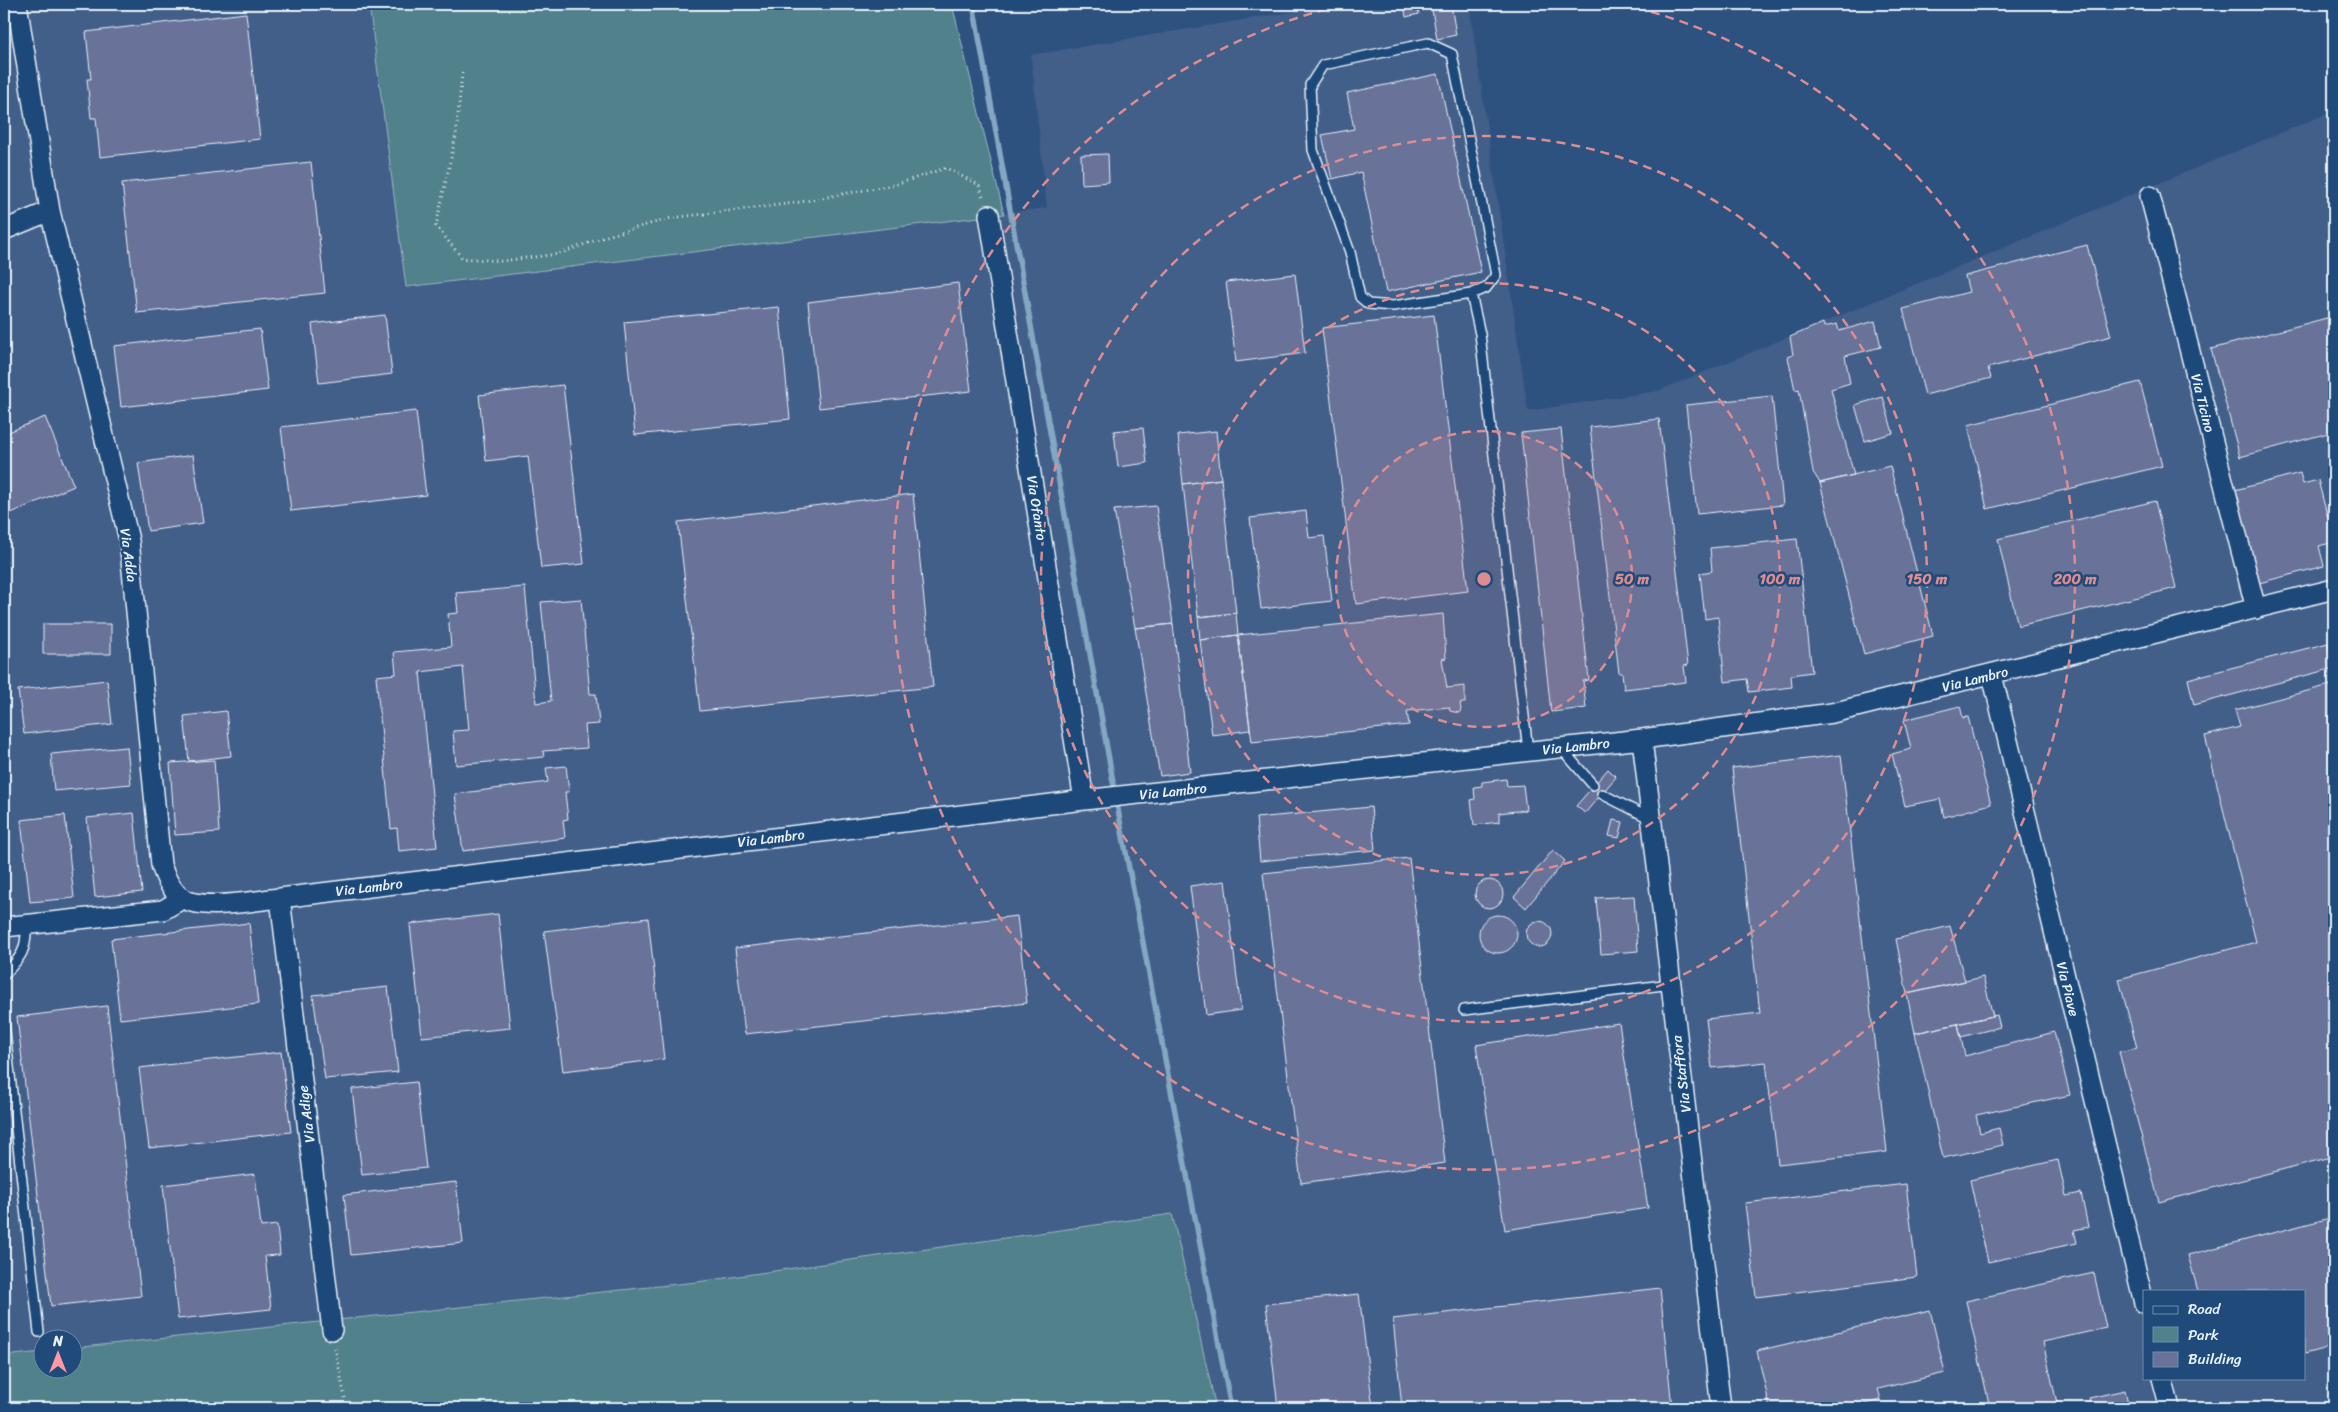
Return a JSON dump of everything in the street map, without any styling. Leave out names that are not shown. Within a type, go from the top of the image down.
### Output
[{"type":"street","name":"Via Adda","points":[[17,7],[50,211],[129,540],[160,858],[170,885],[182,899]]},
{"type":"street","name":"Via Ticino","points":[[2150,196],[2256,609]]},
{"type":"street","points":[[4,230],[50,211]]},
{"type":"street","name":"Via Ofanto","points":[[989,215],[1090,800]]},
{"type":"street","name":"Via Lambro","points":[[182,899],[196,904],[209,904],[280,898],[1090,800],[1528,750],[1642,739],[1832,713],[2334,589]]},
{"type":"street","name":"Via Piave","points":[[1992,675],[2143,1299]]},
{"type":"street","name":"Via Staffora","points":[[1642,739],[1721,1408]]},
{"type":"street","name":"Via Adige","points":[[280,898],[332,1330]]},
{"type":"street","points":[[4,928],[163,910],[173,906],[182,899]]},
{"type":"street","points":[[2163,1380],[2170,1408]]},
{"type":"lane","points":[[1428,43],[1452,54],[1496,275],[1486,288],[1470,294],[1393,306],[1368,304],[1360,297],[1350,252],[1314,150],[1310,84],[1322,65],[1428,43]]},
{"type":"lane","points":[[1470,294],[1480,334],[1528,750]]},
{"type":"lane","points":[[1561,748],[1594,785]]},
{"type":"lane","points":[[1602,794],[1652,819]]},
{"type":"lane","points":[[4,975],[20,957],[26,943],[26,925]]},
{"type":"lane","points":[[1464,1010],[1671,984]]},
{"type":"lane","points":[[4,1022],[39,1330]]},
{"type":"path","points":[[462,73],[456,135],[436,226],[462,258],[501,261],[559,254],[607,236],[671,218],[795,203],[897,184],[946,168],[979,185],[989,215]]},
{"type":"path","points":[[332,1330],[347,1408]]},
{"type":"shaded area","points":[[4,4],[27,4],[62,9],[81,4],[369,4],[406,287],[1047,208],[1031,55],[1341,4],[1469,4],[1528,411],[1658,391],[2334,111],[2334,1408],[1216,1408],[1172,1214],[697,1282],[82,1347],[82,1330],[32,1330],[32,1353],[4,1356]]},
{"type":"green space","points":[[369,4],[952,4],[1004,214],[406,287]]},
{"type":"green space","points":[[1172,1214],[1216,1408],[4,1408],[4,1356],[32,1353],[32,1380],[82,1380],[82,1347],[697,1282]]},
{"type":"building","points":[[1404,4],[1417,4],[1419,14],[1406,17]]},
{"type":"building","points":[[1431,4],[1451,4],[1456,35],[1437,39]]},
{"type":"building","points":[[246,13],[260,139],[100,157],[96,118],[91,118],[87,79],[91,79],[86,32]]},
{"type":"building","points":[[1438,74],[1481,272],[1386,292],[1361,172],[1332,179],[1322,135],[1354,129],[1347,93]]},
{"type":"building","points":[[1108,154],[1109,182],[1082,184],[1081,155]]},
{"type":"building","points":[[311,162],[325,293],[137,313],[122,183]]},
{"type":"building","points":[[2087,245],[2111,336],[1988,368],[1991,378],[1925,395],[1903,309],[1969,292],[1965,276]]},
{"type":"building","points":[[1295,274],[1305,353],[1236,362],[1226,282]]},
{"type":"building","points":[[958,283],[971,391],[819,408],[808,302]]},
{"type":"building","points":[[779,307],[790,419],[635,435],[624,322]]},
{"type":"building","points":[[385,315],[392,374],[319,383],[312,324]]},
{"type":"building","points":[[1434,315],[1468,591],[1356,604],[1322,328]]},
{"type":"building","points":[[2334,316],[2334,440],[2332,432],[2240,457],[2211,349]]},
{"type":"building","points":[[1875,321],[1881,347],[1845,356],[1850,383],[1831,389],[1854,475],[1820,483],[1813,472],[1799,389],[1795,390],[1788,357],[1793,355],[1790,337],[1823,323],[1824,327],[1837,324],[1839,331]]},
{"type":"building","points":[[260,329],[268,390],[121,407],[114,346]]},
{"type":"building","points":[[2140,382],[2162,466],[1987,509],[1968,425]]},
{"type":"building","points":[[563,385],[584,564],[541,568],[528,456],[486,461],[479,395]]},
{"type":"building","points":[[1772,396],[1783,505],[1697,514],[1686,405]]},
{"type":"building","points":[[1883,397],[1893,433],[1865,441],[1855,405]]},
{"type":"building","points":[[416,411],[426,495],[291,511],[281,427]]},
{"type":"building","points":[[45,417],[74,486],[4,516],[4,434]]},
{"type":"building","points":[[1659,419],[1688,665],[1684,666],[1686,682],[1624,689],[1622,673],[1619,673],[1590,427]]},
{"type":"building","points":[[1143,428],[1147,463],[1118,467],[1114,431]]},
{"type":"building","points":[[1561,429],[1589,680],[1583,681],[1586,708],[1551,712],[1521,433]]},
{"type":"building","points":[[1216,431],[1221,479],[1183,484],[1178,435]]},
{"type":"building","points":[[193,455],[203,523],[148,531],[138,463]]},
{"type":"building","points":[[1890,466],[1933,636],[1864,654],[1820,483]]},
{"type":"building","points":[[2300,473],[2303,484],[2318,480],[2334,542],[2319,546],[2324,566],[2259,583],[2235,490]]},
{"type":"building","points":[[1221,479],[1236,613],[1198,617],[1183,484]]},
{"type":"building","points":[[913,494],[933,687],[700,711],[678,522]]},
{"type":"building","points":[[2155,501],[2176,588],[2018,626],[1998,539]]},
{"type":"building","points":[[1156,506],[1173,624],[1135,628],[1114,510]]},
{"type":"building","points":[[1306,511],[1309,538],[1324,536],[1332,601],[1261,609],[1250,518]]},
{"type":"building","points":[[1797,539],[1812,672],[1791,675],[1792,687],[1749,692],[1747,679],[1725,682],[1718,617],[1705,619],[1700,573],[1712,571],[1710,548]]},
{"type":"building","points":[[525,587],[536,703],[551,701],[541,602],[581,599],[590,694],[596,694],[599,724],[585,725],[587,748],[543,751],[544,757],[456,765],[453,731],[469,730],[463,667],[420,672],[437,847],[399,851],[397,828],[391,829],[376,676],[396,674],[394,652],[451,647],[448,614],[458,613],[456,593]]},
{"type":"building","points":[[1236,613],[1238,635],[1200,640],[1198,617]]},
{"type":"building","points":[[1443,614],[1446,658],[1442,659],[1447,688],[1465,686],[1465,703],[1460,703],[1461,710],[1459,713],[1450,711],[1449,707],[1407,711],[1409,725],[1252,742],[1238,635]]},
{"type":"building","points":[[43,624],[111,624],[111,654],[43,654]]},
{"type":"building","points":[[1173,624],[1190,772],[1160,776],[1135,628]]},
{"type":"building","points":[[1238,635],[1250,730],[1212,735],[1200,640]]},
{"type":"building","points":[[2328,643],[2334,668],[2194,705],[2188,679]]},
{"type":"building","points":[[107,680],[112,724],[24,734],[18,690]]},
{"type":"building","points":[[2334,684],[2334,1156],[2159,1202],[2119,1052],[2137,1048],[2119,979],[2256,942],[2205,736],[2240,727],[2235,710]]},
{"type":"building","points":[[1960,706],[1963,718],[1968,717],[1991,804],[1944,817],[1940,799],[1905,806],[1892,754],[1911,749],[1904,720]]},
{"type":"building","points":[[226,711],[231,756],[189,761],[184,716]]},
{"type":"building","points":[[127,747],[131,784],[54,791],[51,754]]},
{"type":"building","points":[[1841,755],[1887,1152],[1778,1164],[1766,1062],[1712,1068],[1706,1019],[1760,1013],[1732,768]]},
{"type":"building","points":[[214,760],[219,832],[175,835],[170,763]]},
{"type":"building","points":[[566,766],[569,792],[565,792],[568,819],[563,820],[565,838],[463,851],[455,794],[548,782],[546,768]]},
{"type":"building","points":[[1608,769],[1616,777],[1585,813],[1576,806]]},
{"type":"building","points":[[1506,779],[1507,786],[1523,785],[1526,810],[1499,813],[1499,822],[1474,825],[1471,800],[1475,799],[1474,787],[1482,786],[1482,782]]},
{"type":"building","points":[[1371,807],[1375,850],[1260,861],[1256,818]]},
{"type":"building","points":[[134,813],[142,892],[95,897],[87,818]]},
{"type":"building","points":[[65,815],[74,898],[30,902],[21,820]]},
{"type":"building","points":[[1613,820],[1623,822],[1619,838],[1609,836]]},
{"type":"building","points":[[1553,850],[1565,861],[1526,908],[1514,897]]},
{"type":"building","points":[[1409,858],[1445,1163],[1301,1183],[1263,873]]},
{"type":"building","points":[[1489,880],[1499,884],[1503,894],[1499,904],[1489,908],[1479,904],[1475,894],[1479,884]]},
{"type":"building","points":[[1225,881],[1241,1010],[1206,1015],[1190,886]]},
{"type":"building","points":[[1634,896],[1638,951],[1601,954],[1596,898]]},
{"type":"building","points":[[498,914],[510,1028],[422,1037],[410,924]]},
{"type":"building","points":[[1498,915],[1511,921],[1517,934],[1511,947],[1498,953],[1485,947],[1479,934],[1485,921]]},
{"type":"building","points":[[1017,916],[1027,1003],[745,1034],[735,948]]},
{"type":"building","points":[[648,918],[664,1059],[563,1071],[544,931]]},
{"type":"building","points":[[1539,921],[1548,925],[1552,934],[1548,943],[1539,947],[1530,943],[1526,934],[1530,925]]},
{"type":"building","points":[[249,923],[258,1004],[120,1019],[111,939]]},
{"type":"building","points":[[1950,926],[1965,981],[1907,994],[1896,939]]},
{"type":"building","points":[[1983,977],[1993,1016],[1915,1033],[1907,994]]},
{"type":"building","points":[[388,987],[398,1072],[325,1079],[313,995]]},
{"type":"building","points":[[107,1006],[141,1296],[51,1306],[17,1017]]},
{"type":"building","points":[[1997,1015],[2000,1027],[1961,1037],[1958,1024]]},
{"type":"building","points":[[1619,1023],[1648,1208],[1505,1230],[1476,1045]]},
{"type":"building","points":[[1958,1024],[1965,1056],[2054,1032],[2070,1095],[1976,1115],[1980,1133],[1999,1128],[2003,1145],[1943,1158],[1915,1033]]},
{"type":"building","points":[[281,1052],[291,1132],[149,1148],[139,1068]]},
{"type":"building","points":[[416,1082],[426,1168],[362,1175],[352,1089]]},
{"type":"building","points":[[2058,1160],[2066,1196],[2081,1193],[2088,1227],[2074,1230],[2077,1243],[1988,1262],[1970,1180]]},
{"type":"building","points":[[255,1174],[261,1227],[277,1225],[280,1255],[265,1256],[271,1309],[178,1319],[163,1185]]},
{"type":"building","points":[[456,1182],[463,1243],[351,1255],[344,1195]]},
{"type":"building","points":[[1906,1184],[1917,1277],[1756,1297],[1745,1203]]},
{"type":"building","points":[[2334,1217],[2334,1346],[2306,1353],[2306,1290],[2198,1290],[2188,1255]]},
{"type":"building","points":[[2094,1273],[2106,1328],[2043,1342],[2058,1408],[1990,1408],[1966,1301]]},
{"type":"building","points":[[1660,1288],[1672,1408],[1402,1408],[1393,1319]]},
{"type":"building","points":[[1359,1294],[1373,1408],[1278,1408],[1266,1304]]},
{"type":"building","points":[[1930,1310],[1945,1373],[1878,1389],[1881,1400],[1846,1408],[1770,1408],[1757,1351]]},
{"type":"building","points":[[2125,1390],[2129,1408],[2091,1408],[2089,1398]]},
{"type":"waterway","points":[[973,4],[1121,826],[1231,1408]]}]
